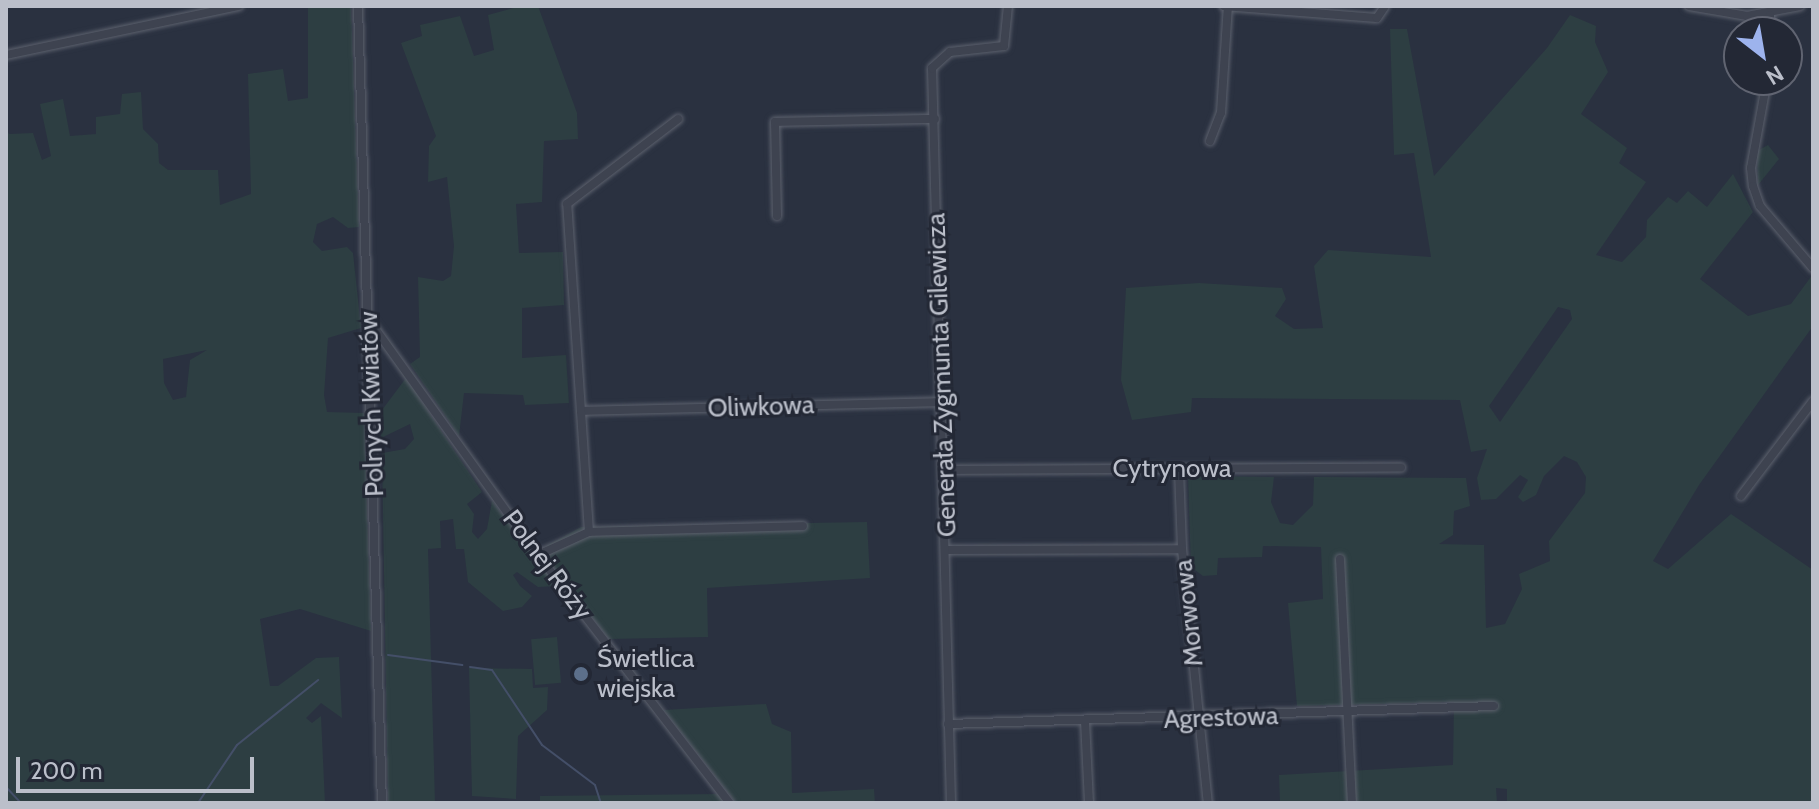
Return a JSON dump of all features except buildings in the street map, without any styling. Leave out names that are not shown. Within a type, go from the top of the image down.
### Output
[{"type":"street","points":[[6,55],[239,6]]},
{"type":"street","name":"Polnych Kwiatów","points":[[358,6],[371,322],[382,803]]},
{"type":"street","name":"Generała Zygmunta Gilewicza","points":[[951,803],[948,550],[932,68],[939,57],[1004,46],[1008,6]]},
{"type":"street","points":[[1210,141],[1221,113],[1226,6],[1377,18],[1385,6]]},
{"type":"street","points":[[1689,6],[1740,16],[1770,15],[1800,6]]},
{"type":"street","points":[[1764,96],[1751,168],[1753,186],[1760,206],[1813,268]]},
{"type":"street","points":[[589,532],[567,204],[678,119]]},
{"type":"street","points":[[777,216],[775,122],[935,119]]},
{"type":"street","name":"Polnej Róży","points":[[371,322],[538,555],[730,803]]},
{"type":"street","points":[[1741,496],[1813,401]]},
{"type":"street","name":"Oliwkowa","points":[[581,411],[942,402]]},
{"type":"street","name":"Cytrynowa","points":[[944,470],[1401,468]]},
{"type":"street","name":"Morwowa","points":[[1179,470],[1182,549],[1208,803]]},
{"type":"street","points":[[538,555],[589,532],[803,526]]},
{"type":"street","points":[[948,550],[1182,549]]},
{"type":"street","points":[[1340,559],[1350,713],[1352,803]]},
{"type":"street","name":"Agrestowa","points":[[948,724],[1201,720],[1494,706]]},
{"type":"street","points":[[1085,721],[1089,803]]},
{"type":"shaded area","points":[[308,6],[351,6],[359,227],[348,228],[333,217],[317,224],[313,242],[322,251],[347,247],[353,253],[361,328],[328,338],[324,395],[327,412],[364,413],[371,631],[300,609],[260,619],[270,686],[278,686],[316,658],[339,657],[342,718],[321,703],[306,718],[312,723],[321,716],[325,803],[6,803],[6,128],[9,134],[33,133],[42,160],[51,156],[40,104],[63,99],[70,136],[96,134],[96,117],[120,114],[122,94],[141,92],[143,129],[158,144],[159,163],[168,170],[218,170],[220,205],[251,194],[248,74],[283,69],[288,101],[308,98]],"holes":[[[207,350],[190,360],[186,397],[173,400],[164,383],[163,359]]]},
{"type":"shaded area","points":[[521,6],[538,6],[577,113],[578,139],[544,141],[542,202],[516,204],[519,253],[563,252],[564,305],[522,308],[522,358],[566,355],[569,403],[525,405],[523,395],[464,393],[459,436],[410,364],[420,357],[418,277],[443,281],[451,276],[454,246],[447,177],[428,182],[429,146],[436,136],[401,43],[422,36],[420,25],[460,16],[474,56],[494,50],[488,15]]},
{"type":"shaded area","points":[[1570,15],[1596,26],[1595,42],[1608,72],[1581,114],[1627,148],[1619,163],[1646,182],[1596,255],[1622,262],[1646,237],[1647,220],[1668,197],[1677,203],[1688,191],[1707,207],[1733,174],[1753,212],[1700,279],[1748,316],[1791,304],[1813,274],[1813,326],[1699,485],[1653,561],[1668,569],[1731,514],[1813,570],[1813,803],[1507,803],[1507,789],[1496,788],[1497,803],[1280,803],[1279,775],[1453,765],[1454,702],[1297,706],[1288,603],[1323,599],[1321,547],[1263,546],[1262,557],[1218,558],[1217,575],[1203,576],[1191,567],[1188,476],[1274,477],[1271,502],[1280,523],[1293,525],[1313,505],[1314,477],[1466,478],[1470,506],[1454,511],[1453,535],[1439,544],[1484,545],[1486,628],[1505,624],[1522,589],[1519,574],[1550,561],[1549,541],[1585,493],[1586,477],[1577,462],[1564,456],[1544,476],[1536,495],[1523,502],[1518,497],[1528,480],[1520,475],[1496,499],[1481,500],[1477,478],[1487,449],[1471,452],[1460,400],[1192,398],[1191,412],[1132,420],[1121,380],[1126,288],[1199,283],[1282,288],[1286,299],[1275,316],[1294,329],[1323,328],[1314,266],[1328,250],[1431,257],[1414,153],[1394,155],[1390,29],[1407,29],[1434,176],[1547,48]],"holes":[[[1558,307],[1570,310],[1572,319],[1500,422],[1489,406]]]},
{"type":"shaded area","points":[[1768,145],[1779,159],[1758,185],[1757,151]]},
{"type":"shaded area","points":[[406,378],[482,492],[467,504],[474,514],[472,532],[478,539],[487,529],[492,501],[557,586],[538,587],[517,572],[513,575],[532,596],[522,607],[503,611],[468,582],[464,549],[456,549],[453,519],[440,521],[441,548],[428,549],[435,803],[388,803],[382,453],[405,449],[414,439],[410,424],[381,438],[382,410]]},
{"type":"shaded area","points":[[867,522],[870,578],[707,588],[708,637],[609,639],[547,558],[546,546],[581,527]]},
{"type":"shaded area","points":[[557,637],[561,683],[535,685],[531,639]]},
{"type":"shaded area","points":[[469,668],[532,669],[533,688],[548,687],[547,710],[518,736],[516,799],[472,796]]},
{"type":"shaded area","points":[[766,704],[772,724],[791,732],[792,793],[874,789],[875,803],[736,803],[664,710]]},
{"type":"shaded area","points":[[718,794],[725,803],[540,803],[540,796]]},
{"type":"waterway","points":[[388,655],[462,665]]},
{"type":"waterway","points":[[470,667],[492,670],[542,745],[595,785],[601,803]]},
{"type":"waterway","points":[[198,803],[237,745],[318,680]]},
{"type":"waterway","points":[[6,787],[21,803]]},
{"type":"place","name":"Świetlica wiejska","points":[[581,674]]}]
